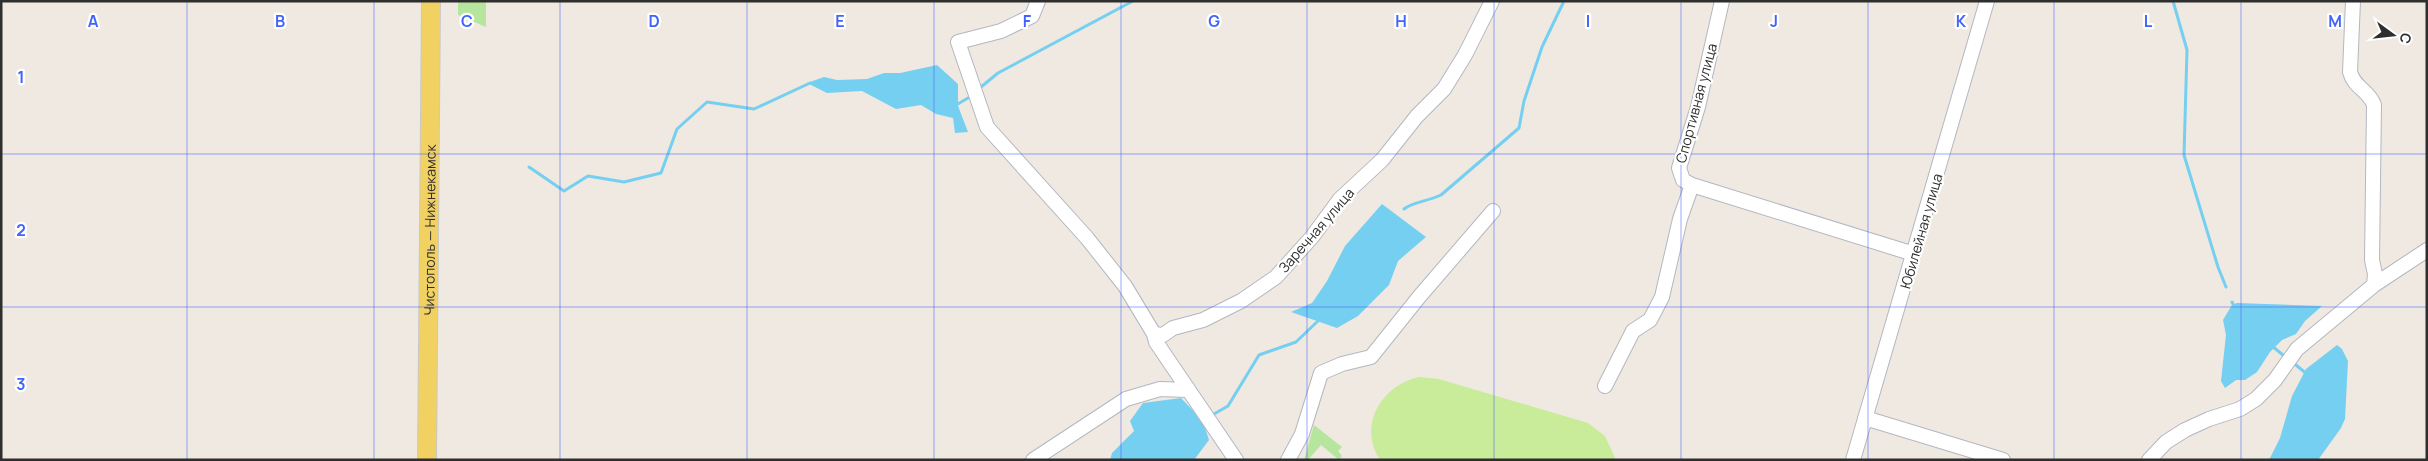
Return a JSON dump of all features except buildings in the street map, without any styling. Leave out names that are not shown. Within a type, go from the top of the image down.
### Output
[{"type":"main road","name":"Чистополь — Нижнекамск","points":[[427,460],[431,1]]},
{"type":"street","points":[[1038,1],[1032,16],[1001,31],[958,42],[987,127],[1125,286],[1154,334],[1156,342],[1236,460]]},
{"type":"street","name":"Заречная улица","points":[[1154,334],[1164,335],[1173,328],[1203,320],[1241,301],[1276,277],[1312,237],[1340,199],[1382,160],[1417,116],[1444,89],[1465,55],[1492,1]]},
{"type":"street","name":"Спортивная улица","points":[[1692,185],[1683,180],[1678,168],[1698,107],[1722,1]]},
{"type":"street","name":"Юбилейная улица","points":[[1853,460],[1987,1]]},
{"type":"street","points":[[2354,1],[2350,72],[2352,82],[2371,96],[2374,105],[2372,260],[2375,274],[2374,285]]},
{"type":"street","points":[[1605,386],[1633,330],[1650,320],[1662,298],[1680,218],[1692,185],[1914,254]]},
{"type":"street","points":[[1288,460],[1302,434],[1321,373],[1342,364],[1371,358],[1419,297],[1493,211]]},
{"type":"street","points":[[2149,460],[2166,442],[2185,430],[2240,409],[2256,399],[2275,380],[2297,350],[2374,285],[2427,250]]},
{"type":"street","points":[[2372,260],[2389,274]]},
{"type":"street","points":[[1033,460],[1126,399],[1160,389],[1188,390]]},
{"type":"street","points":[[1865,418],[2003,460]]},
{"type":"green space","points":[[458,1],[486,1],[486,27],[458,15]]},
{"type":"green space","points":[[1419,377],[1439,379],[1588,423],[1605,436],[1616,460],[1380,460],[1374,447],[1371,433],[1372,420],[1377,408],[1394,388],[1406,381]]},
{"type":"green space","points":[[1314,425],[1342,447],[1338,451],[1342,456],[1339,460],[1321,445],[1308,460],[1304,460]]},
{"type":"water","points":[[937,65],[958,84],[958,106],[968,132],[955,133],[953,118],[936,114],[921,105],[896,109],[862,91],[827,93],[807,83],[824,77],[837,80],[867,79],[884,73],[900,73]]},
{"type":"water","points":[[1382,204],[1426,237],[1398,261],[1389,285],[1358,316],[1337,328],[1291,312],[1312,303],[1327,281],[1345,246]]},
{"type":"water","points":[[2237,303],[2322,306],[2305,321],[2296,334],[2282,340],[2270,352],[2257,372],[2245,380],[2236,380],[2225,388],[2221,381],[2226,335],[2223,320],[2232,305]]},
{"type":"water","points":[[2337,345],[2342,349],[2348,361],[2345,419],[2341,428],[2318,460],[2269,460],[2280,438],[2292,396],[2306,369]]},
{"type":"water","points":[[1181,398],[1203,421],[1209,440],[1194,460],[1110,460],[1112,453],[1134,431],[1130,421],[1143,403]]},
{"type":"waterway","points":[[981,87],[998,73],[1133,1]]},
{"type":"waterway","points":[[1404,209],[1441,195],[1519,128],[1524,101],[1542,47],[1564,1]]},
{"type":"waterway","points":[[2173,1],[2187,50],[2184,155],[2218,267],[2226,287]]},
{"type":"waterway","points":[[529,167],[564,191],[588,176],[624,182],[661,173],[677,129],[707,102],[754,109],[810,83]]},
{"type":"waterway","points":[[956,105],[968,98]]},
{"type":"waterway","points":[[2232,302],[2235,308]]},
{"type":"waterway","points":[[1214,414],[1228,406],[1259,355],[1296,342],[1319,320]]},
{"type":"waterway","points":[[2272,346],[2283,355]]},
{"type":"waterway","points":[[2296,365],[2308,375]]}]
